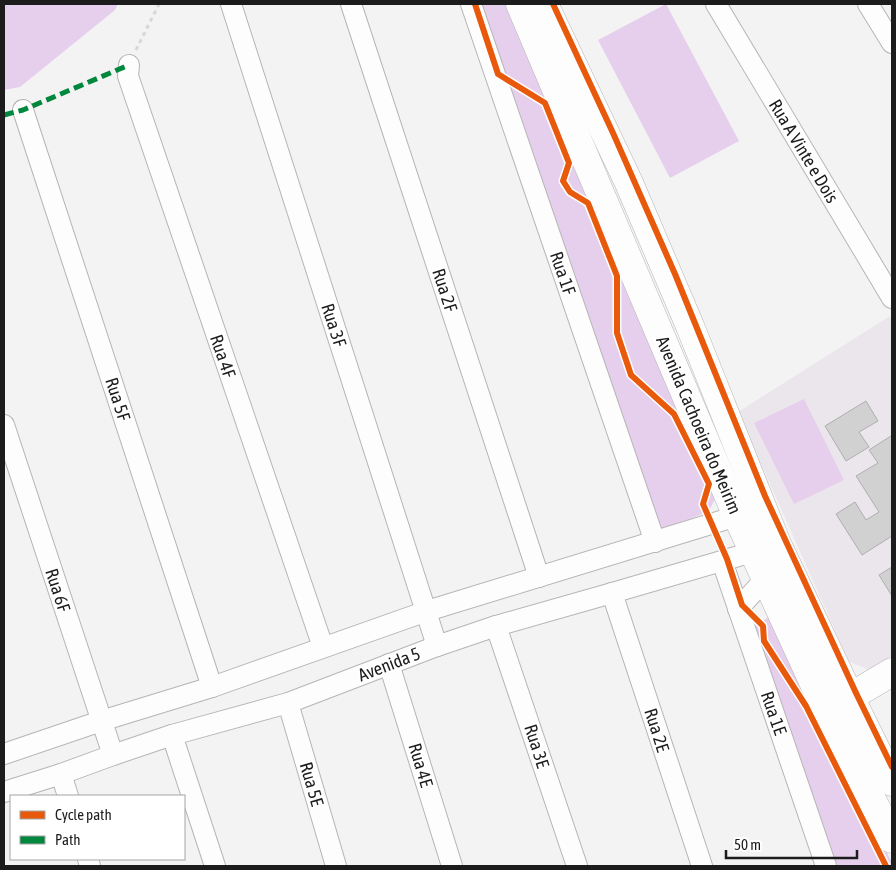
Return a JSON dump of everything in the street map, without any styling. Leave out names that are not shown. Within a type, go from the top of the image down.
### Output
[{"type":"street","name":"Rua 3F","points":[[231,4],[437,646]]},
{"type":"street","name":"Rua 2F","points":[[351,4],[539,577]]},
{"type":"street","name":"Rua 1F","points":[[471,4],[655,542]]},
{"type":"street","name":"Avenida Cachoeira do Meirim","points":[[520,4],[766,548],[850,697],[891,778]]},
{"type":"street","name":"Avenida Cachoeira do Meirim","points":[[544,4],[632,192],[690,326],[749,510]]},
{"type":"street","name":"Rua A Vinte e Dois","points":[[716,4],[892,298]]},
{"type":"street","points":[[868,4],[892,43]]},
{"type":"street","name":"Rua 4F","points":[[129,65],[128,76],[323,648]]},
{"type":"street","name":"Rua 5F","points":[[23,110],[212,687]]},
{"type":"street","name":"Rua 6F","points":[[4,425],[113,755]]},
{"type":"street","name":"Avenida 5","points":[[4,754],[101,721],[212,687],[427,612],[655,542],[749,510]]},
{"type":"street","name":"Avenida 5","points":[[4,792],[172,735],[288,703],[437,646],[496,626],[766,548]]},
{"type":"street","name":"Avenida Cachoeira do Meirim","points":[[766,548],[766,578],[827,712],[892,839]]},
{"type":"street","name":"Rua 1E","points":[[722,561],[826,866]]},
{"type":"street","points":[[738,608],[766,578]]},
{"type":"street","name":"Rua 2E","points":[[612,593],[702,866]]},
{"type":"street","name":"Rua 3E","points":[[496,626],[577,866]]},
{"type":"street","name":"Rua 4E","points":[[389,664],[452,866]]},
{"type":"street","points":[[827,712],[892,672]]},
{"type":"street","name":"Rua 5E","points":[[288,703],[336,866]]},
{"type":"street","points":[[172,735],[214,866]]},
{"type":"street","points":[[61,774],[68,795]]},
{"type":"path","points":[[129,65],[159,4]]},
{"type":"shaded area","points":[[4,4],[118,4],[115,10],[20,87],[4,90]]},
{"type":"shaded area","points":[[480,4],[518,4],[722,485],[709,511],[660,532]]},
{"type":"shaded area","points":[[666,4],[739,141],[670,178],[598,40]]},
{"type":"shaded area","points":[[890,316],[892,320],[892,656],[870,670],[849,662],[738,412]]},
{"type":"shaded area","points":[[804,399],[844,480],[794,504],[754,423]]},
{"type":"shaded area","points":[[773,615],[878,837],[892,862],[892,866],[832,866],[746,630]]},
{"type":"building","points":[[866,401],[878,421],[859,432],[869,447],[846,461],[825,426]]},
{"type":"building","points":[[891,436],[892,536],[862,555],[836,514],[855,502],[866,520],[879,512],[856,476],[878,463],[869,450]]},
{"type":"building","points":[[892,567],[892,596],[879,575]]},
{"type":"marked path","points":[[4,115],[23,110],[129,65]]},
{"type":"cycle path","points":[[475,4],[498,74],[545,103],[569,163],[563,181],[570,192],[588,203],[617,276],[617,333],[631,375],[674,414],[709,484],[703,504],[727,559],[742,605],[763,626],[764,641],[806,706],[886,866]]},
{"type":"cycle path","points":[[553,4],[613,133],[675,274],[765,496],[892,767]]}]
